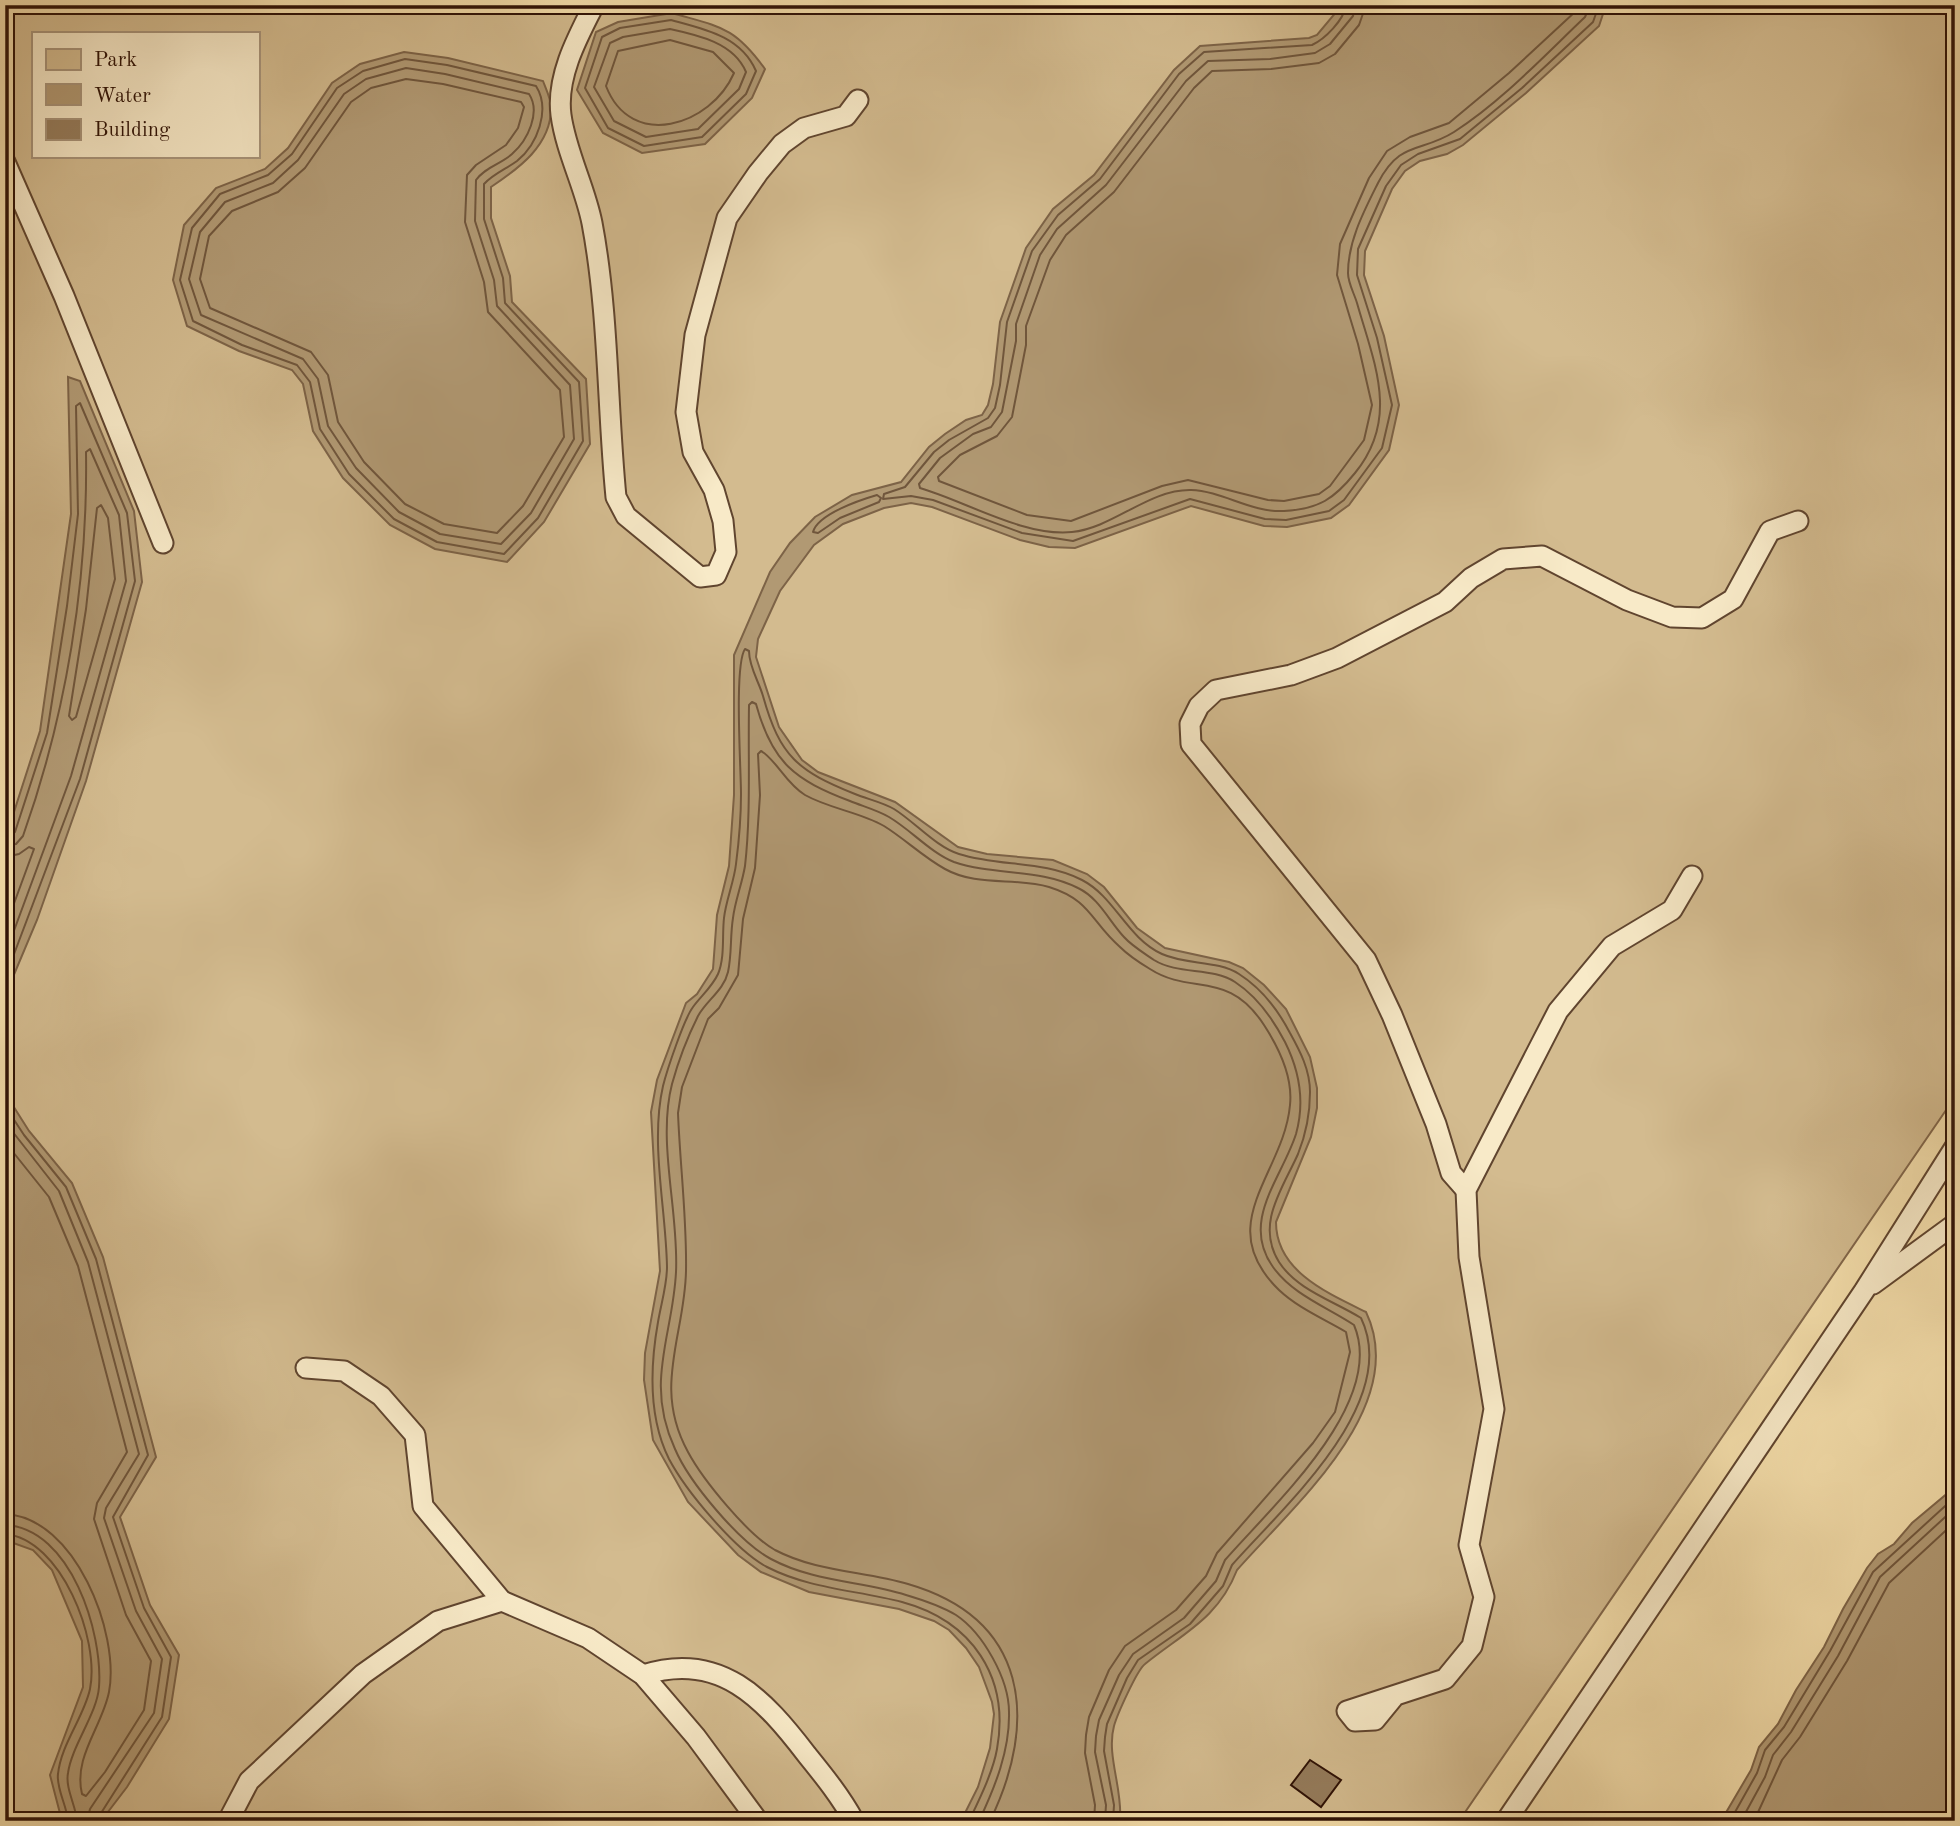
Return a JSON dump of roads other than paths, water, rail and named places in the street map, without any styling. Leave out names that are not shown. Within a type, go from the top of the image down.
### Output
[{"type":"lane","points":[[594,5],[578,34],[563,78],[561,115],[592,222],[601,296],[616,497],[626,516],[701,577],[716,575],[726,552],[714,490],[693,452],[686,412],[695,335],[727,218],[782,144],[804,128],[846,116],[858,100]]},
{"type":"lane","points":[[5,162],[64,296],[163,543]]},
{"type":"lane","points":[[1466,1190],[1451,1173],[1436,1124],[1392,1015],[1366,960],[1191,744],[1190,724],[1199,706],[1216,690],[1291,675],[1388,633],[1445,602],[1471,578],[1503,559],[1542,555],[1627,600],[1672,617],[1702,618],[1733,598],[1770,531],[1798,521]]},
{"type":"lane","points":[[1393,1698],[1445,1679],[1472,1646],[1484,1597],[1469,1545],[1494,1409],[1469,1257],[1466,1190],[1558,1011],[1612,946],[1672,910],[1692,876]]},
{"type":"lane","points":[[1506,1821],[1864,1291],[1955,1147]]},
{"type":"lane","points":[[1864,1291],[1955,1224]]},
{"type":"lane","points":[[306,1368],[344,1371],[381,1396],[415,1435],[424,1506],[502,1601],[588,1638],[643,1675],[695,1737],[758,1821]]},
{"type":"lane","points":[[228,1821],[249,1781],[363,1674],[438,1621],[502,1601]]},
{"type":"lane","points":[[643,1675],[666,1668],[696,1668],[739,1683],[774,1712],[844,1803],[854,1821]]},
{"type":"water","points":[[1342,5],[1606,5],[1599,26],[1526,93],[1463,145],[1447,154],[1420,161],[1405,171],[1392,189],[1365,251],[1364,275],[1384,336],[1399,405],[1389,450],[1349,505],[1331,518],[1287,527],[1264,526],[1191,506],[1075,548],[1049,547],[1020,540],[932,507],[911,503],[884,508],[843,524],[814,545],[780,591],[758,639],[756,657],[779,727],[802,760],[818,772],[895,802],[958,847],[987,854],[1053,860],[1087,874],[1104,887],[1137,928],[1165,948],[1229,962],[1243,968],[1264,985],[1286,1009],[1310,1057],[1317,1088],[1317,1108],[1311,1137],[1276,1222],[1278,1239],[1294,1267],[1306,1278],[1335,1297],[1366,1312],[1376,1347],[1373,1383],[1360,1418],[1339,1452],[1314,1485],[1237,1570],[1229,1587],[1210,1613],[1145,1664],[1132,1683],[1116,1720],[1112,1737],[1120,1821],[961,1821],[978,1787],[990,1748],[994,1714],[979,1667],[966,1648],[949,1630],[934,1621],[899,1609],[809,1592],[761,1572],[738,1555],[688,1502],[653,1440],[644,1380],[645,1353],[660,1271],[651,1112],[657,1080],[686,1003],[697,994],[713,969],[717,915],[729,866],[734,795],[734,655],[770,572],[790,543],[815,517],[852,495],[901,482],[929,447],[966,420],[982,415],[988,405],[993,384],[1000,322],[1026,248],[1053,209],[1094,175],[1174,70],[1200,46],[1309,38],[1317,35]]},
{"type":"water","points":[[672,13],[725,30],[735,36],[765,69],[752,98],[705,144],[642,153],[603,133],[577,90],[596,32],[618,22]]},
{"type":"water","points":[[404,52],[448,58],[543,81],[550,101],[550,121],[540,144],[522,164],[491,187],[491,218],[510,276],[512,302],[586,379],[590,444],[544,522],[507,562],[435,549],[390,525],[343,478],[313,431],[303,384],[292,370],[239,351],[187,326],[173,280],[184,225],[216,188],[265,169],[288,148],[332,83],[360,64]]},
{"type":"water","points":[[68,377],[80,381],[134,511],[142,582],[86,781],[37,920],[5,996],[5,840],[40,731],[71,514]]},
{"type":"water","points":[[5,1093],[29,1131],[72,1183],[103,1257],[156,1457],[120,1517],[150,1605],[179,1655],[169,1719],[127,1787],[101,1821],[62,1821],[50,1775],[83,1687],[82,1641],[52,1570],[33,1550],[5,1540]]},
{"type":"water","points":[[1955,1487],[1955,1821],[1721,1821],[1751,1770],[1759,1747],[1778,1724],[1867,1568],[1878,1554],[1894,1544],[1912,1523]]}]
